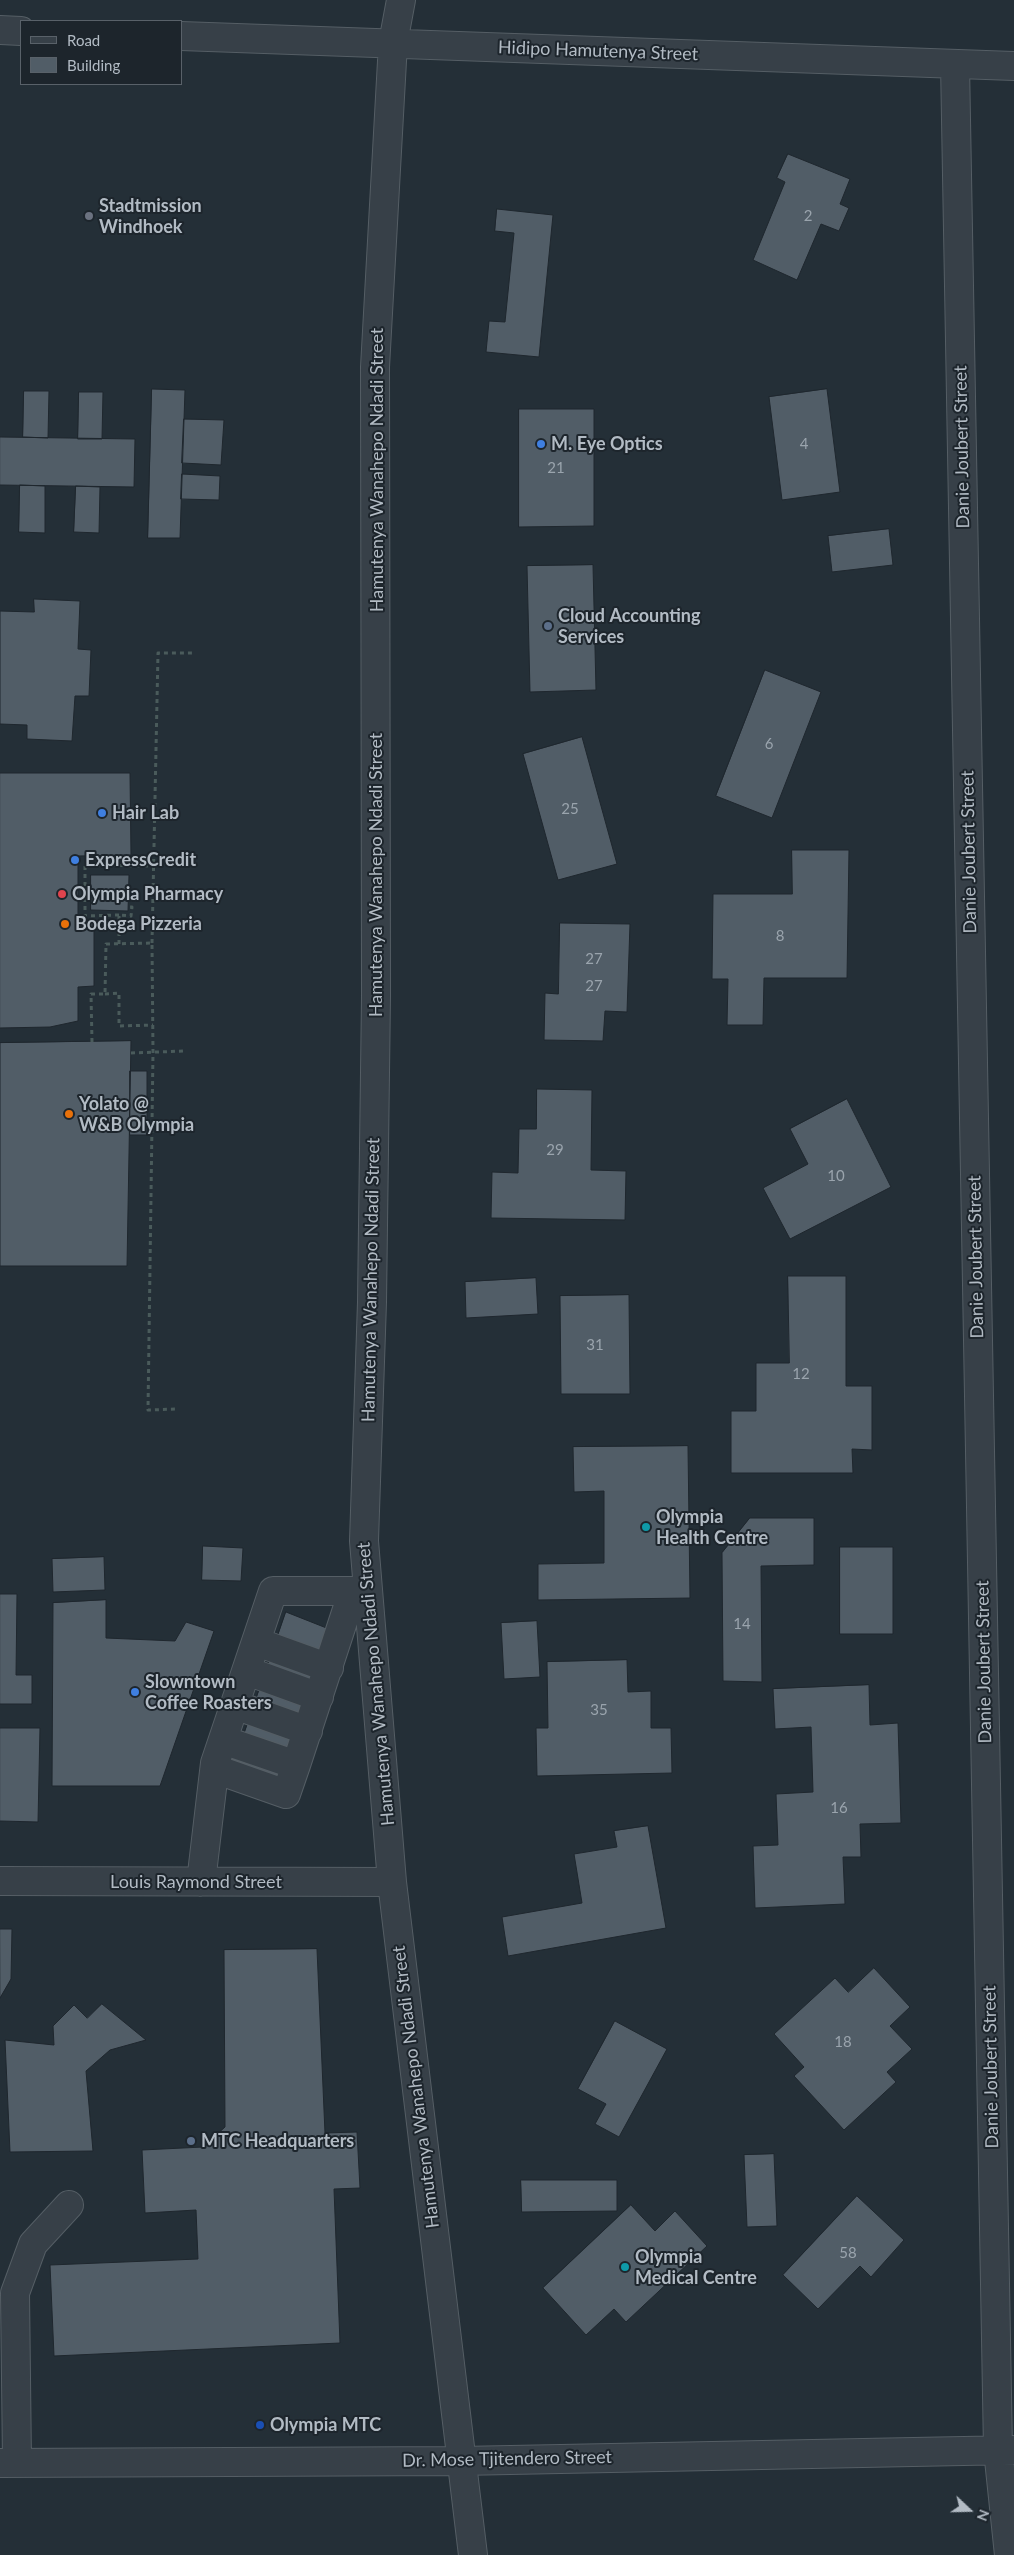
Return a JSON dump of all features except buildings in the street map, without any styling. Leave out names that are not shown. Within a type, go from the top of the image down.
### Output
[{"type":"street","name":"Hamutenya Wanahepo Ndadi Street","points":[[401,0],[393,43],[375,367],[376,996],[372,1302],[361,1591],[392,1882],[460,2461],[473,2555]]},
{"type":"street","points":[[0,30],[20,30]]},
{"type":"street","name":"Hidipo Hamutenya Street","points":[[182,36],[1014,66]]},
{"type":"street","name":"Danie Joubert Street","points":[[955,64],[1009,2555]]},
{"type":"street","points":[[201,1882],[215,1769],[234,1705],[247,1672],[273,1591],[361,1591],[329,1668],[286,1794],[215,1769]]},
{"type":"street","points":[[257,1642],[329,1668]]},
{"type":"street","points":[[247,1672],[319,1697]]},
{"type":"street","points":[[234,1705],[308,1731]]},
{"type":"street","points":[[224,1740],[296,1765]]},
{"type":"street","name":"Louis Raymond Street","points":[[0,1881],[392,1882]]},
{"type":"street","points":[[8,2463],[14,2293],[33,2244],[70,2205]]},
{"type":"street","name":"Dr. Mose Tjitendero Street","points":[[8,2463],[460,2461],[1006,2450]]},
{"type":"path","points":[[178,1409],[148,1410],[154,1052],[153,866],[158,653],[194,653]]},
{"type":"path","points":[[128,907],[132,907],[131,916],[86,916],[85,865],[153,866]]},
{"type":"path","points":[[119,916],[119,944]]},
{"type":"path","points":[[105,994],[106,944],[152,943]]},
{"type":"path","points":[[92,1042],[91,994],[119,993],[119,1026],[153,1026]]},
{"type":"path","points":[[131,1053],[185,1051]]},
{"type":"place","name":"Stadtmission Windhoek","points":[[89,216]]},
{"type":"place","name":"M. Eye Optics","points":[[541,444]]},
{"type":"place","name":"Cloud Accounting Services","points":[[548,626]]},
{"type":"place","name":"Hair Lab","points":[[102,813]]},
{"type":"place","name":"ExpressCredit","points":[[75,860]]},
{"type":"place","name":"Olympia Pharmacy","points":[[62,894]]},
{"type":"place","name":"Bodega Pizzeria","points":[[65,924]]},
{"type":"place","name":"Yolato @ W&B Olympia","points":[[69,1114]]},
{"type":"place","name":"Olympia Health Centre","points":[[646,1527]]},
{"type":"place","name":"Slowntown Coffee Roasters","points":[[135,1692]]},
{"type":"place","name":"MTC Headquarters","points":[[191,2141]]},
{"type":"place","name":"Olympia Medical Centre","points":[[625,2267]]},
{"type":"place","name":"Olympia MTC","points":[[260,2425]]}]
